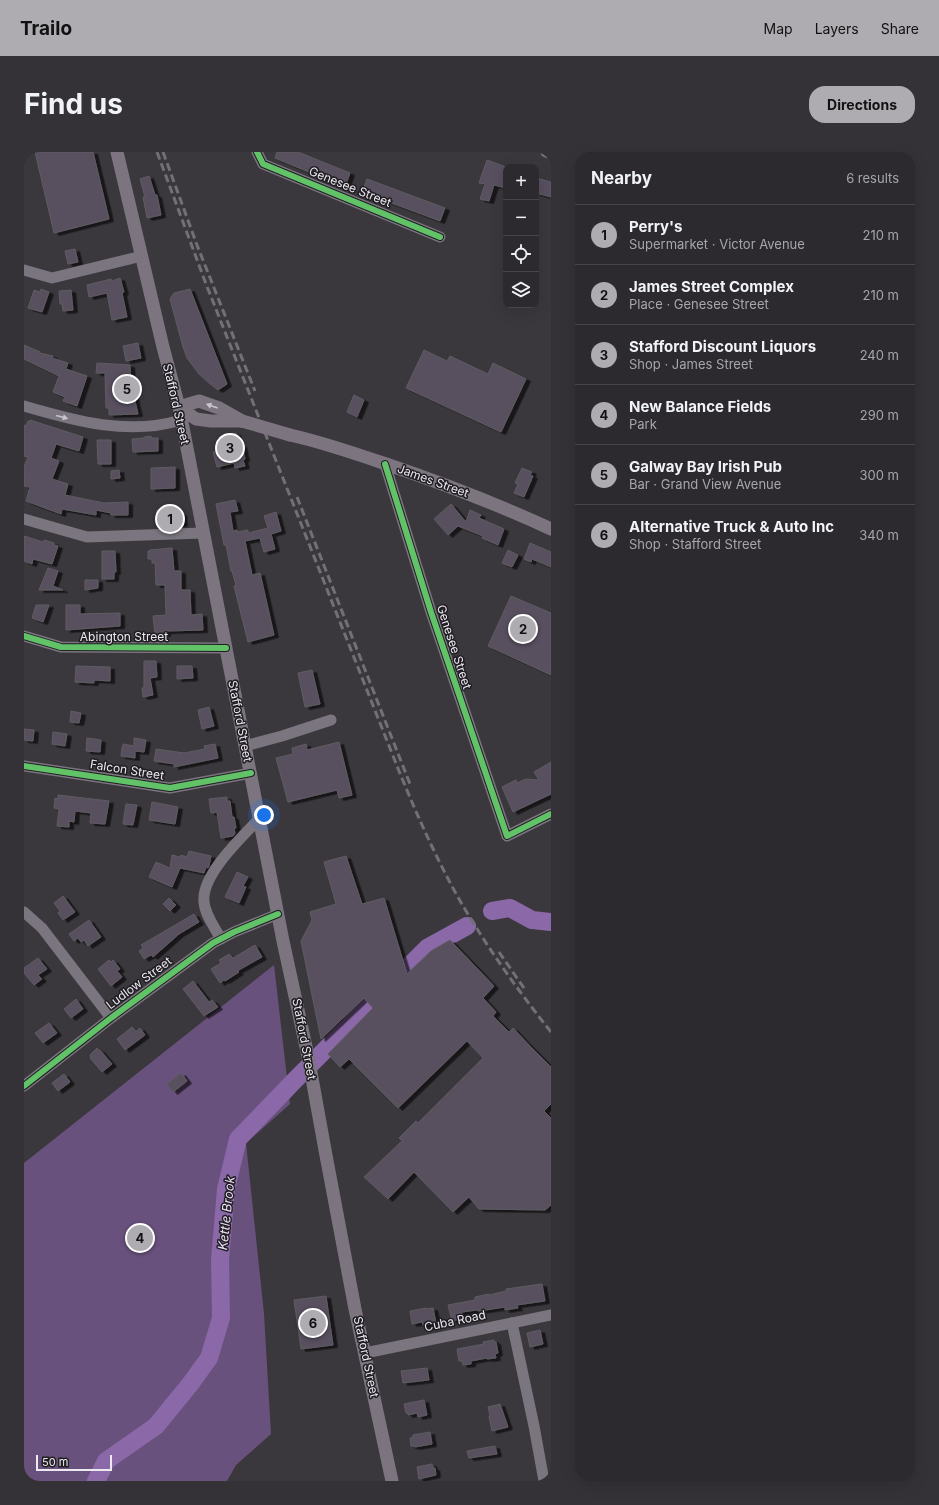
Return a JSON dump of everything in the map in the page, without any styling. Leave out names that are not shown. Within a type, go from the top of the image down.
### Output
[{"type":"main road","name":"Stafford Street","points":[[117,152],[163,348],[179,407],[278,914],[308,1056],[365,1353],[392,1481]]},
{"type":"main road","name":"James Street","points":[[179,407],[199,401],[219,408],[242,421],[354,453],[477,497],[551,529]]},
{"type":"street","name":"Genesee Street","points":[[257,152],[263,164],[440,237]]},
{"type":"street","points":[[546,152],[551,154]]},
{"type":"street","points":[[24,270],[52,278],[142,256]]},
{"type":"street","points":[[24,406],[75,420],[118,427],[166,424],[181,420]]},
{"type":"street","name":"Genesee Street","points":[[385,464],[433,619],[507,836],[551,814]]},
{"type":"street","points":[[24,519],[75,534],[91,537],[203,533]]},
{"type":"street","name":"Abington Street","points":[[24,636],[61,647],[226,648]]},
{"type":"street","points":[[245,746],[331,720]]},
{"type":"street","name":"Falcon Street","points":[[24,766],[170,788],[251,773]]},
{"type":"street","points":[[221,939],[206,912],[203,902],[205,890],[213,872],[225,856],[260,818]]},
{"type":"street","points":[[24,912],[42,928],[111,1018]]},
{"type":"street","name":"Ludlow Street","points":[[24,1085],[186,962],[234,932],[278,914]]},
{"type":"street","name":"Cuba Road","points":[[365,1353],[551,1315]]},
{"type":"street","points":[[512,1323],[544,1481]]},
{"type":"shaded area","points":[[274,965],[290,1104],[246,1143],[264,1314],[271,1434],[236,1465],[227,1481],[24,1481],[24,1163]]},
{"type":"building","points":[[35,152],[93,152],[109,219],[54,233]]},
{"type":"building","points":[[277,152],[298,152],[350,173],[345,187],[275,158]]},
{"type":"building","points":[[487,160],[503,166],[503,187],[494,185],[489,201],[480,199],[485,184],[479,183]]},
{"type":"building","points":[[149,176],[155,195],[157,195],[161,215],[147,218],[143,197],[145,197],[140,179]]},
{"type":"building","points":[[367,179],[445,208],[440,221],[362,192]]},
{"type":"building","points":[[539,179],[551,182],[551,197],[539,194]]},
{"type":"building","points":[[75,249],[78,262],[68,264],[65,251]]},
{"type":"building","points":[[120,278],[124,292],[122,293],[127,317],[112,320],[107,293],[89,297],[87,285],[111,279],[112,281]]},
{"type":"building","points":[[41,289],[49,292],[42,312],[28,308],[34,290],[40,292]]},
{"type":"building","points":[[190,289],[227,384],[218,390],[199,374],[187,358],[183,347],[170,299],[174,293]]},
{"type":"building","points":[[71,290],[73,310],[63,311],[62,304],[60,304],[59,291]]},
{"type":"building","points":[[138,343],[141,358],[126,361],[123,346]]},
{"type":"building","points":[[24,345],[40,353],[53,356],[52,358],[68,363],[66,369],[87,376],[77,406],[63,401],[65,397],[53,392],[59,376],[24,359]]},
{"type":"building","points":[[424,350],[447,361],[450,356],[488,374],[493,363],[526,379],[501,432],[406,388]]},
{"type":"building","points":[[97,363],[130,365],[131,384],[138,414],[109,415],[109,408],[106,408],[105,373],[96,373]]},
{"type":"building","points":[[354,395],[364,400],[357,417],[347,412]]},
{"type":"building","points":[[30,420],[83,437],[79,451],[56,444],[51,458],[59,461],[52,479],[68,484],[65,495],[104,503],[128,502],[128,515],[111,515],[111,513],[96,510],[96,515],[62,509],[61,514],[26,501],[30,487],[24,486],[24,467],[28,457],[24,456],[24,425],[26,426]]},
{"type":"building","points":[[236,433],[239,446],[242,445],[245,466],[235,468],[234,463],[217,467],[213,452],[219,451],[216,441],[220,441],[219,437]]},
{"type":"building","points":[[151,436],[151,438],[158,438],[158,451],[133,452],[132,439]]},
{"type":"building","points":[[97,440],[111,440],[111,464],[98,464]]},
{"type":"building","points":[[175,467],[175,488],[151,489],[151,468]]},
{"type":"building","points":[[522,468],[532,472],[530,475],[533,476],[524,497],[514,493],[518,484],[515,483]]},
{"type":"building","points":[[119,470],[120,478],[111,479],[111,471]]},
{"type":"building","points":[[235,500],[238,511],[230,512],[233,531],[237,530],[237,532],[248,530],[248,533],[268,528],[264,516],[276,512],[281,531],[271,534],[275,549],[264,552],[260,538],[245,541],[252,575],[260,573],[274,635],[248,642],[234,586],[236,585],[231,571],[226,545],[224,545],[216,504]]},
{"type":"building","points":[[451,504],[466,522],[470,510],[481,515],[479,518],[504,529],[498,545],[482,538],[483,536],[458,526],[448,535],[434,519]]},
{"type":"building","points":[[167,509],[167,514],[182,513],[183,524],[157,525],[157,510]]},
{"type":"building","points":[[24,536],[43,542],[44,540],[58,546],[52,564],[33,559],[32,564],[24,561]]},
{"type":"building","points":[[530,543],[551,552],[551,567],[532,559],[531,562],[524,559]]},
{"type":"building","points":[[172,548],[174,571],[181,571],[181,590],[190,590],[191,615],[202,614],[203,630],[166,631],[166,634],[155,635],[153,616],[166,615],[165,585],[156,585],[155,563],[152,563],[152,559],[148,559],[148,551]]},
{"type":"building","points":[[508,550],[518,555],[512,567],[502,563]]},
{"type":"building","points":[[102,551],[115,551],[116,572],[114,572],[114,579],[102,579]]},
{"type":"building","points":[[48,568],[58,571],[53,586],[63,590],[39,590]]},
{"type":"building","points":[[85,580],[98,580],[98,588],[85,590]]},
{"type":"building","points":[[511,596],[551,613],[551,675],[488,646]]},
{"type":"building","points":[[36,605],[49,605],[43,622],[32,618]]},
{"type":"building","points":[[66,605],[80,605],[80,614],[120,613],[120,626],[66,630]]},
{"type":"building","points":[[144,661],[156,661],[157,677],[150,678],[153,695],[143,697],[142,688],[144,688]]},
{"type":"building","points":[[76,666],[110,667],[110,681],[94,680],[94,683],[75,682]]},
{"type":"building","points":[[177,666],[192,666],[193,678],[177,679]]},
{"type":"building","points":[[312,670],[320,704],[305,707],[298,673]]},
{"type":"building","points":[[209,707],[214,726],[202,729],[198,710]]},
{"type":"building","points":[[71,711],[81,713],[79,723],[70,722]]},
{"type":"building","points":[[24,729],[34,730],[33,741],[24,740]]},
{"type":"building","points":[[53,732],[67,734],[65,746],[52,744]]},
{"type":"building","points":[[87,738],[101,740],[100,752],[86,751]]},
{"type":"building","points":[[134,738],[146,740],[144,752],[135,751],[135,758],[121,756],[123,744],[134,746]]},
{"type":"building","points":[[339,742],[352,795],[339,798],[337,790],[288,802],[276,758],[293,754],[292,748],[306,744],[307,750]]},
{"type":"building","points":[[215,744],[218,758],[174,767],[174,764],[154,761],[156,749],[184,753],[205,749],[204,746]]},
{"type":"building","points":[[551,762],[551,794],[513,812],[502,787],[516,780],[517,783],[526,779],[539,780],[534,772]]},
{"type":"building","points":[[58,795],[109,801],[105,824],[90,823],[91,813],[75,811],[74,822],[69,821],[69,827],[57,826],[59,809],[54,808],[55,798],[58,799]]},
{"type":"building","points":[[227,797],[227,801],[230,801],[232,817],[234,817],[236,828],[234,828],[235,834],[233,836],[221,838],[217,812],[211,813],[209,799]]},
{"type":"building","points":[[152,802],[178,807],[175,824],[149,820]]},
{"type":"building","points":[[126,804],[137,805],[133,825],[123,824]]},
{"type":"building","points":[[189,851],[211,856],[209,866],[208,868],[206,867],[204,873],[180,868],[172,887],[149,877],[156,862],[170,868],[172,855],[187,857]]},
{"type":"building","points":[[346,856],[362,904],[384,898],[407,974],[431,951],[450,940],[494,986],[483,998],[496,1012],[493,1016],[509,1032],[513,1028],[551,1067],[551,1104],[544,1111],[551,1118],[551,1205],[545,1210],[479,1209],[469,1197],[453,1212],[414,1172],[388,1199],[364,1177],[402,1141],[399,1138],[416,1121],[418,1123],[483,1058],[467,1041],[398,1108],[349,1059],[340,1067],[328,1054],[373,1008],[364,998],[321,1039],[301,941],[312,920],[310,912],[336,904],[324,862]]},
{"type":"building","points":[[237,872],[248,877],[243,886],[246,887],[239,903],[225,897]]},
{"type":"building","points":[[63,896],[75,912],[63,920],[58,913],[60,911],[54,903]]},
{"type":"building","points":[[169,898],[176,905],[170,911],[163,904]]},
{"type":"building","points":[[194,914],[199,922],[179,934],[153,957],[151,955],[144,959],[139,951],[143,948],[141,945]]},
{"type":"building","points":[[89,920],[101,937],[88,946],[84,940],[81,942],[78,938],[74,941],[69,934]]},
{"type":"building","points":[[255,945],[262,957],[237,971],[239,972],[220,983],[211,969],[221,963],[219,960],[229,954],[233,958]]},
{"type":"building","points":[[38,958],[47,969],[38,975],[42,979],[34,985],[24,973],[24,968]]},
{"type":"building","points":[[109,960],[111,962],[113,960],[120,969],[117,971],[122,977],[111,986],[98,969]]},
{"type":"building","points":[[193,981],[209,1002],[212,1000],[218,1007],[204,1016],[183,989]]},
{"type":"building","points":[[76,999],[83,1009],[71,1018],[64,1009]]},
{"type":"building","points":[[49,1023],[57,1033],[43,1043],[35,1033]]},
{"type":"building","points":[[132,1027],[136,1031],[140,1028],[145,1035],[125,1050],[117,1039]]},
{"type":"building","points":[[97,1048],[112,1064],[102,1072],[90,1058],[90,1055]]},
{"type":"building","points":[[181,1073],[187,1081],[173,1092],[167,1084]]},
{"type":"building","points":[[64,1074],[70,1082],[58,1091],[52,1083]]},
{"type":"building","points":[[542,1284],[545,1301],[517,1305],[518,1308],[505,1310],[505,1307],[462,1312],[460,1319],[452,1321],[448,1305],[475,1300],[475,1297],[506,1291],[506,1289]]},
{"type":"building","points":[[326,1296],[333,1345],[301,1349],[294,1300]]},
{"type":"building","points":[[433,1308],[436,1323],[423,1325],[422,1322],[412,1324],[410,1311]]},
{"type":"building","points":[[540,1330],[543,1344],[530,1347],[527,1333]]},
{"type":"building","points":[[494,1340],[494,1342],[496,1342],[498,1353],[495,1354],[496,1358],[471,1361],[471,1364],[463,1365],[462,1361],[459,1361],[457,1349],[484,1344],[483,1342]]},
{"type":"building","points":[[427,1368],[429,1380],[403,1383],[401,1371]]},
{"type":"building","points":[[424,1400],[427,1415],[418,1417],[417,1413],[408,1415],[408,1413],[406,1413],[404,1404]]},
{"type":"building","points":[[500,1404],[508,1427],[492,1431],[488,1407]]},
{"type":"building","points":[[430,1432],[432,1444],[415,1447],[411,1446],[410,1438],[413,1437],[413,1435]]},
{"type":"building","points":[[495,1446],[497,1454],[469,1458],[467,1451]]},
{"type":"building","points":[[432,1464],[433,1468],[435,1468],[436,1475],[419,1479],[417,1467]]},
{"type":"waterway","name":"Kettle Brook","points":[[492,911],[510,908],[532,920],[551,922]]},
{"type":"waterway","name":"Kettle Brook","points":[[96,1481],[106,1461],[156,1426],[209,1358],[221,1318],[220,1260],[226,1189],[238,1139],[427,948],[467,926]]},
{"type":"railway","points":[[157,152],[206,284],[399,771],[420,820],[442,868],[480,934],[502,967],[551,1032]]},
{"type":"railway","points":[[163,152],[197,245],[255,391]]},
{"type":"railway","points":[[297,497],[410,784]]},
{"type":"railway","points":[[499,952],[526,991]]},
{"type":"cycle path","points":[[257,152],[263,164],[440,237]]},
{"type":"cycle path","points":[[385,464],[431,612],[507,836],[551,814]]},
{"type":"cycle path","points":[[24,636],[61,647],[226,648]]},
{"type":"cycle path","points":[[24,766],[170,788],[251,773]]},
{"type":"cycle path","points":[[24,1086],[111,1018],[213,943],[234,932],[278,914]]},
{"type":"place","name":"Galway Bay Irish Pub","points":[[127,389]]},
{"type":"place","name":"Stafford Discount Liquors","points":[[230,448]]},
{"type":"place","name":"Perry's","points":[[170,519]]},
{"type":"place","name":"James Street Complex","points":[[523,629]]},
{"type":"place","name":"New Balance Fields","points":[[140,1238]]},
{"type":"place","name":"Alternative Truck & Auto Inc","points":[[313,1323]]}]
